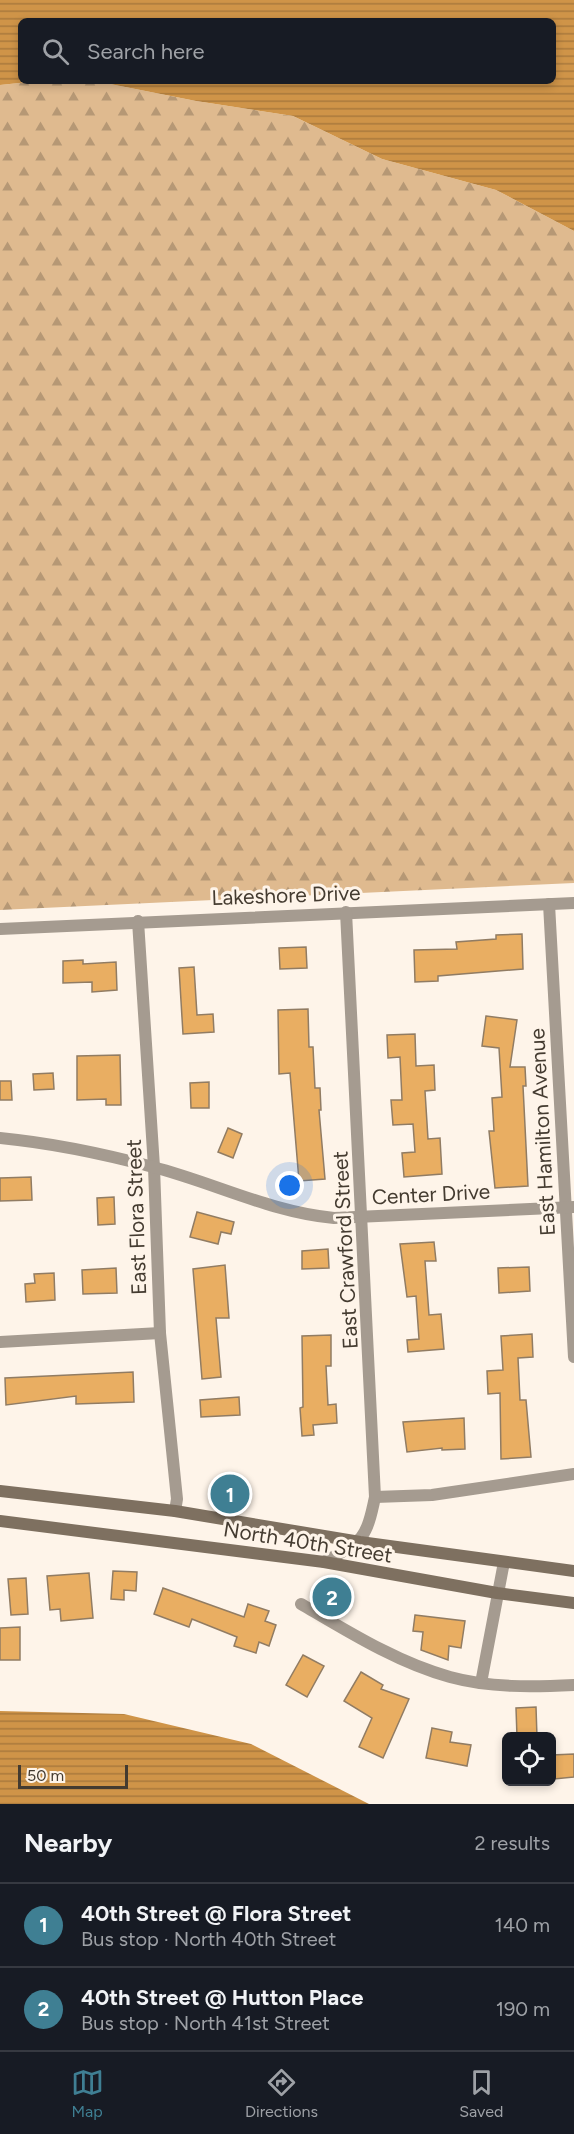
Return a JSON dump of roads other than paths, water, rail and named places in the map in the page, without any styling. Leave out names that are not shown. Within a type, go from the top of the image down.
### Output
[{"type":"main road","name":"North 40th Street","points":[[0,1491],[175,1511],[360,1542],[574,1571]]},
{"type":"main road","name":"North 40th Street","points":[[0,1521],[324,1562],[497,1593],[574,1603]]},
{"type":"street","name":"Lakeshore Drive","points":[[0,929],[574,903]]},
{"type":"street","name":"East Hamilton Avenue","points":[[549,904],[570,1207],[574,1358]]},
{"type":"street","name":"East Crawford Street","points":[[346,912],[363,1217],[375,1497],[369,1524],[360,1542]]},
{"type":"street","name":"East Flora Street","points":[[138,921],[154,1167],[160,1334],[177,1498],[175,1511]]},
{"type":"street","name":"Center Drive","points":[[0,1138],[154,1167],[270,1207],[303,1215],[334,1218],[570,1207]]},
{"type":"street","points":[[0,1342],[160,1334]]},
{"type":"street","points":[[375,1497],[432,1495],[574,1474]]},
{"type":"street","points":[[324,1562],[360,1542]]},
{"type":"street","points":[[481,1683],[504,1562]]},
{"type":"street","points":[[301,1604],[418,1666],[450,1677],[481,1683],[535,1687],[574,1684]]},
{"type":"place","name":"40th Street @ Flora Street","points":[[230,1494]]},
{"type":"place","name":"40th Street @ Hutton Place","points":[[332,1597]]}]
